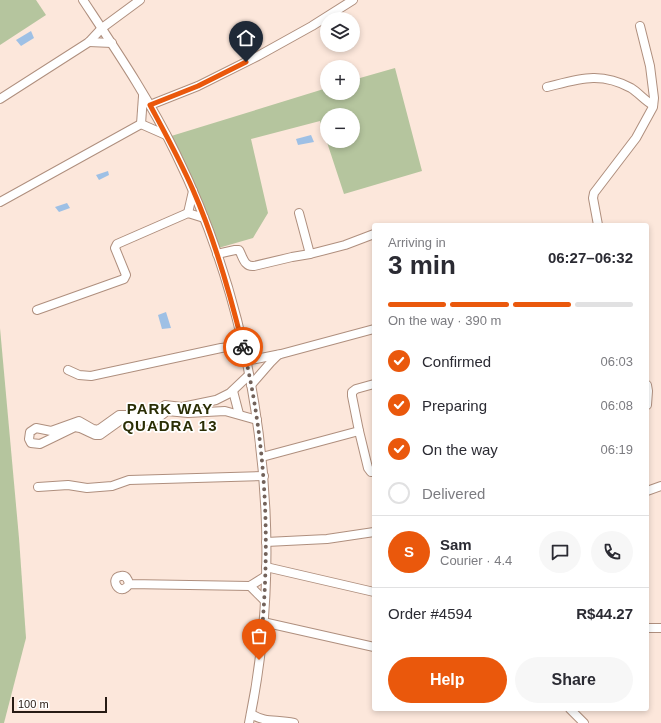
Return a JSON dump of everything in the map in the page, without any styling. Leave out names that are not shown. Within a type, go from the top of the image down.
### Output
[{"type":"street","points":[[83,0],[112,43],[150,105],[193,191],[217,254],[229,291],[240,334],[257,420],[264,476],[266,514],[266,576],[263,622],[259,660],[249,723]]},
{"type":"street","points":[[0,99],[90,42],[102,28],[140,0]]},
{"type":"street","points":[[150,105],[198,86],[258,56],[312,26],[353,0]]},
{"type":"street","points":[[598,223],[594,192],[636,138],[656,103],[650,66],[640,26]]},
{"type":"street","points":[[90,42],[112,43]]},
{"type":"street","points":[[547,87],[584,78],[607,78],[629,87],[656,103]]},
{"type":"street","points":[[141,124],[143,95]]},
{"type":"street","points":[[141,124],[166,135]]},
{"type":"street","points":[[0,202],[141,124]]},
{"type":"street","points":[[188,213],[193,191]]},
{"type":"street","points":[[299,212],[310,254]]},
{"type":"street","points":[[36,310],[124,279],[126,275],[115,248],[117,244],[188,213],[204,218]]},
{"type":"street","points":[[217,254],[238,250],[244,263],[251,266],[345,245],[372,235]]},
{"type":"street","points":[[246,361],[280,354],[372,330]]},
{"type":"street","points":[[230,347],[240,334]]},
{"type":"street","points":[[68,370],[79,375],[91,376],[204,351],[230,347],[244,352]]},
{"type":"street","points":[[251,385],[264,369],[280,354]]},
{"type":"street","points":[[258,358],[264,362],[264,369]]},
{"type":"street","points":[[249,374],[233,391],[225,396],[206,403],[178,408],[165,405],[154,414],[150,415],[118,415],[98,430],[93,429],[80,421],[51,431],[36,428],[30,432],[29,439],[31,444],[40,444],[75,427],[95,435],[100,435],[121,420],[154,421],[167,411],[188,413],[220,410],[257,420]]},
{"type":"street","points":[[372,385],[356,389],[352,392],[368,468],[372,472]]},
{"type":"street","points":[[233,391],[239,414]]},
{"type":"street","points":[[262,457],[359,431]]},
{"type":"street","points":[[38,487],[68,485],[87,488],[116,486],[129,480],[264,476]]},
{"type":"street","points":[[649,490],[661,486]]},
{"type":"street","points":[[266,542],[327,539],[372,532]]},
{"type":"street","points":[[266,567],[372,592]]},
{"type":"street","points":[[129,584],[250,586],[266,576]]},
{"type":"street","points":[[250,586],[264,600]]},
{"type":"street","points":[[263,622],[372,647]]},
{"type":"street","points":[[649,628],[661,628]]},
{"type":"street","points":[[572,711],[584,723]]},
{"type":"street","points":[[251,714],[256,718],[269,723],[294,723]]},
{"type":"green space","points":[[0,0],[36,0],[46,15],[0,45]]},
{"type":"green space","points":[[395,68],[422,171],[344,194],[329,148],[360,148],[360,108],[320,108],[320,121],[251,139],[268,213],[253,238],[215,249],[168,137],[320,90],[320,100],[360,100],[360,78]]},
{"type":"green space","points":[[0,328],[19,538],[26,638],[4,723],[0,723]]},
{"type":"water","points":[[31,31],[34,38],[21,46],[16,40]]},
{"type":"water","points":[[311,135],[314,142],[298,145],[296,139]]},
{"type":"water","points":[[108,171],[109,175],[99,180],[96,175]]},
{"type":"water","points":[[67,203],[70,208],[59,212],[55,207]]},
{"type":"water","points":[[166,312],[171,328],[162,329],[158,315]]},
{"type":"way so far","points":[[243,347],[257,420],[265,486],[266,576],[259,660]]},
{"type":"district","name":"PARK WAY QUADRA 13","points":[[170,418]]},
{"type":"route","points":[[243,347],[229,291],[210,233],[176,154],[150,105],[198,86],[246,62]]}]
